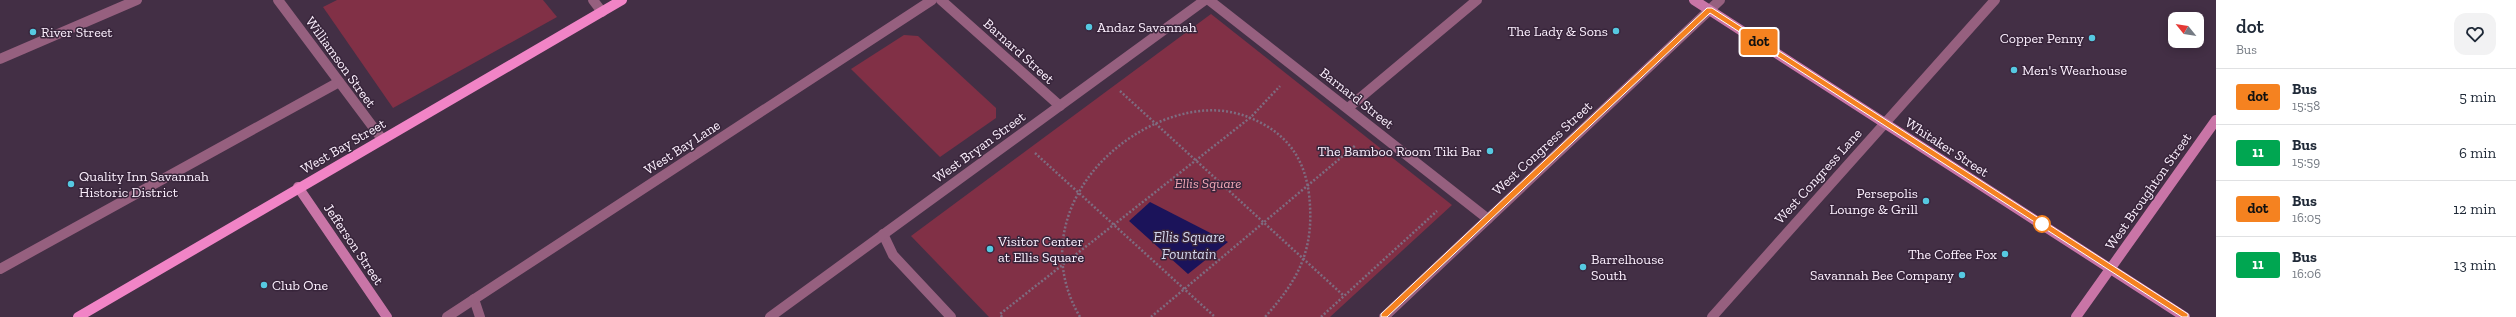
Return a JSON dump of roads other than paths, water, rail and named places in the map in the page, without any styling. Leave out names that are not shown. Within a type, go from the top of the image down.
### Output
[{"type":"main road","name":"West Bay Street","points":[[78,317],[298,187],[622,0]]},
{"type":"main road","name":"Whitaker Street","points":[[1694,0],[2185,317]]},
{"type":"main road","name":"West Broughton Street","points":[[2076,317],[2216,120]]},
{"type":"main road","name":"Jefferson Street","points":[[298,187],[387,317]]},
{"type":"street","points":[[0,59],[137,0]]},
{"type":"street","points":[[593,0],[602,12]]},
{"type":"street","name":"West Bay Lane","points":[[447,317],[932,0]]},
{"type":"street","name":"Barnard Street","points":[[941,0],[1060,106]]},
{"type":"street","name":"West Bryan Street","points":[[770,317],[1205,0]]},
{"type":"street","name":"Barnard Street","points":[[1208,0],[1488,219]]},
{"type":"street","points":[[1348,108],[1477,0]]},
{"type":"street","name":"West Congress Street","points":[[1384,317],[1720,0]]},
{"type":"street","name":"West Congress Lane","points":[[1712,317],[1995,0]]},
{"type":"street","name":"Williamson Street","points":[[281,1],[382,139]]},
{"type":"street","points":[[0,269],[339,82]]},
{"type":"street","points":[[884,234],[892,255],[951,317]]},
{"type":"street","points":[[474,299],[480,317]]},
{"type":"water","name":"Ellis Square Fountain","points":[[1150,202],[1228,242],[1188,274],[1129,221]]},
{"type":"place","name":"Andaz Savannah","points":[[1089,27]]},
{"type":"place","name":"The Lady & Sons","points":[[1616,31]]},
{"type":"place","name":"River Street","points":[[33,32]]},
{"type":"place","name":"Copper Penny","points":[[2092,38]]},
{"type":"place","name":"Men's Wearhouse","points":[[2014,70]]},
{"type":"place","name":"The Bamboo Room Tiki Bar","points":[[1490,151]]},
{"type":"place","name":"Quality Inn Savannah Historic District","points":[[71,184]]},
{"type":"place","name":"Persepolis Lounge & Grill","points":[[1926,201]]},
{"type":"place","name":"Visitor Center at Ellis Square","points":[[990,249]]},
{"type":"place","name":"The Coffee Fox","points":[[2005,254]]},
{"type":"place","name":"Barrelhouse South","points":[[1583,267]]},
{"type":"place","name":"Savannah Bee Company","points":[[1962,275]]},
{"type":"place","name":"Club One","points":[[264,285]]},
{"type":"park label","name":"Ellis Square","points":[[1208,183]]}]
